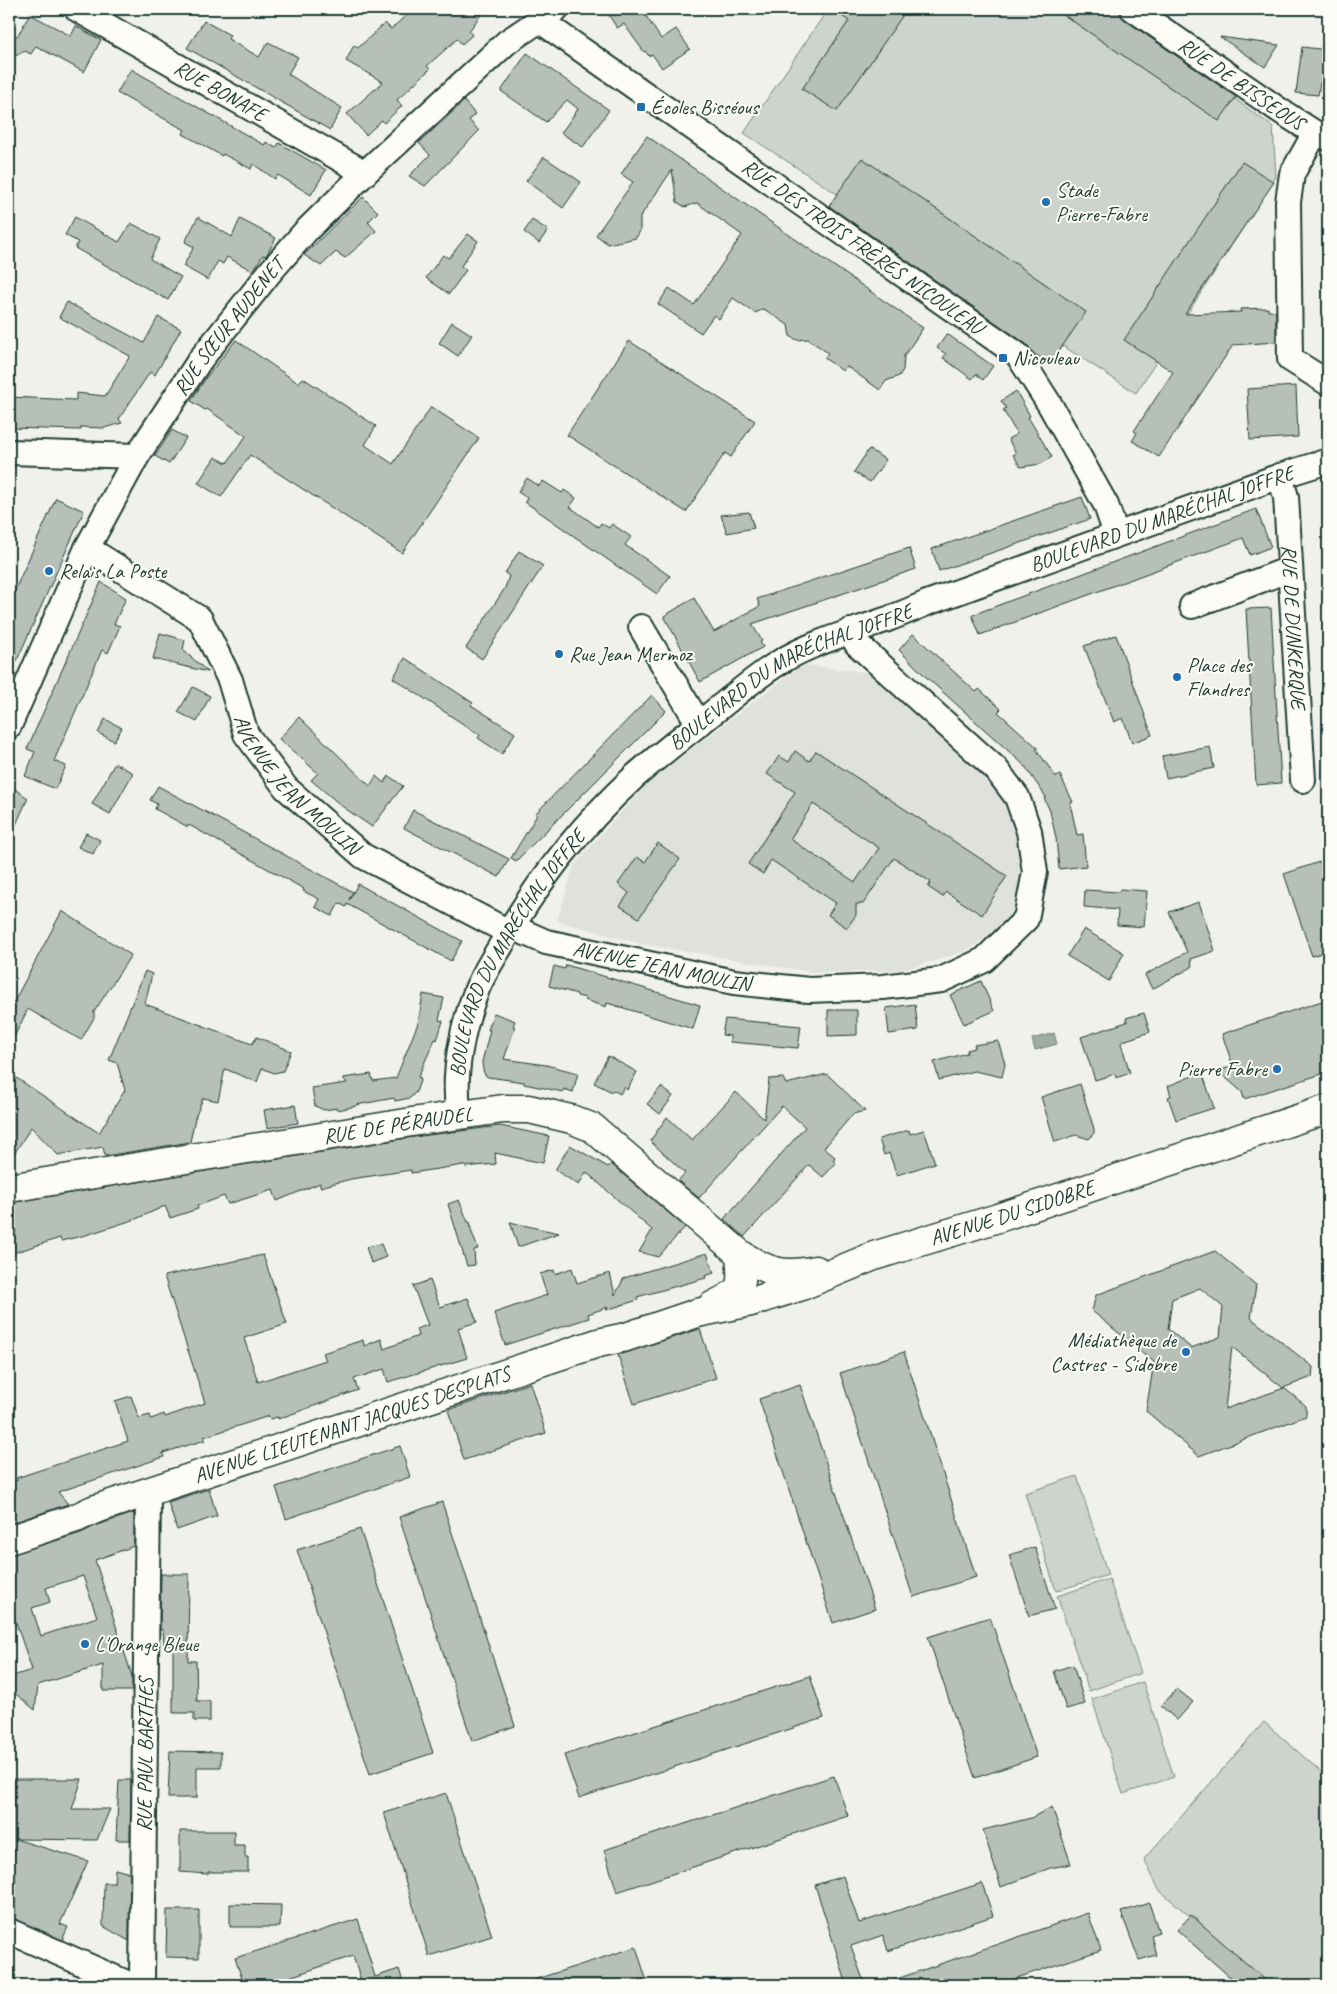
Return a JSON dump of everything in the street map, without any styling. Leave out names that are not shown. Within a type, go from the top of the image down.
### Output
[{"type":"main road","name":"RUE DE PÉRAUDEL","points":[[9,1188],[458,1115],[528,1109],[571,1119],[593,1128],[740,1254],[761,1268],[790,1274],[874,1256]]},
{"type":"main road","name":"AVENUE DU SIDOBRE","points":[[697,1314],[751,1302],[791,1290],[874,1256],[998,1218],[1328,1109]]},
{"type":"main road","points":[[697,1314],[736,1294],[742,1282],[740,1254]]},
{"type":"main road","name":"AVENUE LIEUTENANT JACQUES DESPLATS","points":[[9,1540],[146,1492],[598,1343],[626,1337],[697,1314]]},
{"type":"street","name":"RUE BONAFE","points":[[77,9],[365,173]]},
{"type":"street","name":"RUE DE BISSEOUS","points":[[1133,9],[1279,110],[1321,136]]},
{"type":"street","name":"RUE SŒUR AUDENET","points":[[9,726],[87,548],[137,456],[200,360],[232,318],[305,232],[365,173],[506,42],[547,14]]},
{"type":"street","name":"RUE DES TROIS FRÈRES NICOULEAU","points":[[547,14],[1018,355],[1050,405],[1106,505],[1116,534]]},
{"type":"street","points":[[1321,136],[1292,174],[1288,202],[1290,359],[1328,383]]},
{"type":"street","points":[[9,452],[137,456]]},
{"type":"street","points":[[92,455],[119,488]]},
{"type":"street","name":"BOULEVARD DU MARÉCHAL JOFFRE","points":[[458,1115],[456,1100],[458,1071],[470,1009],[478,988],[510,929],[550,872],[602,810],[633,779],[672,744],[780,662],[809,646],[1116,534],[1328,461]]},
{"type":"street","name":"RUE DE DUNKERQUE","points":[[1280,476],[1286,497],[1303,780]]},
{"type":"street","name":"AVENUE JEAN MOULIN","points":[[87,548],[200,619],[230,680],[246,734],[286,788],[363,856],[500,927],[521,932],[546,942],[734,982],[809,990],[883,987],[940,980],[984,960],[1026,919],[1035,872],[1029,831],[1017,797],[996,769],[857,644],[850,631]]},
{"type":"street","points":[[1192,606],[1290,569]]},
{"type":"street","points":[[641,627],[700,723]]},
{"type":"street","name":"RUE PAUL BARTHES","points":[[139,1985],[142,1978],[148,1498],[146,1492]]},
{"type":"street","points":[[9,1931],[131,1985]]},
{"type":"shaded area","name":"Stade Pierre-Fabre","points":[[828,9],[1124,9],[1241,89],[1235,99],[1273,127],[1276,177],[1136,393],[1063,346],[1050,364],[826,211],[837,194],[744,133]]},
{"type":"shaded area","points":[[802,665],[866,672],[1004,792],[1023,856],[1019,896],[1003,927],[966,951],[903,970],[816,973],[641,944],[557,921],[574,865],[647,783]]},
{"type":"shaded area","points":[[1054,1033],[1057,1044],[1035,1050],[1032,1039]]},
{"type":"shaded area","points":[[1077,1476],[1108,1575],[1056,1591],[1025,1493]]},
{"type":"shaded area","points":[[1109,1579],[1141,1673],[1089,1691],[1057,1596]]},
{"type":"shaded area","points":[[1143,1682],[1174,1777],[1123,1794],[1092,1699]]},
{"type":"shaded area","points":[[1264,1722],[1328,1778],[1328,1985],[1271,1985],[1159,1890],[1144,1859]]},
{"type":"building","points":[[413,9],[485,9],[469,31],[472,35],[462,44],[457,39],[427,66],[430,69],[397,100],[402,106],[384,123],[382,120],[366,135],[347,114],[383,82],[346,61],[354,45],[358,48],[385,23],[391,29]]},
{"type":"building","points":[[605,9],[651,9],[644,13],[661,39],[676,29],[690,49],[662,68],[652,54],[649,56],[644,52],[624,24],[617,28]]},
{"type":"building","points":[[832,9],[907,9],[837,111],[802,89],[849,21]]},
{"type":"building","points":[[1055,9],[1119,9],[1125,20],[1236,97],[1219,121]]},
{"type":"building","points":[[30,14],[71,36],[76,26],[101,40],[84,72],[36,46],[31,54],[25,51],[9,59],[9,40],[18,35]]},
{"type":"building","points":[[204,21],[230,35],[228,39],[259,57],[268,42],[298,57],[288,74],[342,108],[330,130],[187,48]]},
{"type":"building","points":[[1220,37],[1279,45],[1265,67]]},
{"type":"building","points":[[1302,47],[1328,50],[1323,84],[1320,83],[1318,95],[1296,93]]},
{"type":"building","points":[[527,53],[609,110],[583,147],[561,133],[578,109],[567,100],[546,122],[501,91]]},
{"type":"building","points":[[131,69],[264,145],[266,142],[276,148],[279,143],[326,170],[311,195],[278,175],[275,179],[253,164],[251,169],[223,154],[222,156],[183,134],[185,130],[117,93]]},
{"type":"building","points":[[464,101],[475,114],[469,120],[479,131],[425,186],[409,176],[430,155],[419,143]]},
{"type":"building","points":[[647,136],[923,328],[904,356],[903,370],[899,376],[886,381],[880,390],[846,366],[843,371],[824,358],[828,353],[808,339],[797,340],[790,336],[788,325],[764,309],[755,313],[733,298],[719,319],[714,315],[701,333],[658,304],[669,288],[694,305],[742,235],[697,203],[685,207],[677,202],[672,170],[640,217],[640,231],[636,238],[608,244],[596,235],[633,182],[621,174]]},
{"type":"building","points":[[544,157],[581,182],[563,208],[526,181]]},
{"type":"building","points":[[862,158],[1086,312],[1050,364],[1033,353],[1026,344],[829,206]]},
{"type":"building","points":[[1242,162],[1274,182],[1185,314],[1241,312],[1240,309],[1268,308],[1268,311],[1276,311],[1276,342],[1233,345],[1159,457],[1132,441],[1137,433],[1134,431],[1173,372],[1124,340]]},
{"type":"building","points":[[363,197],[378,212],[368,222],[376,231],[345,258],[336,252],[321,266],[304,255]]},
{"type":"building","points":[[75,217],[119,242],[131,223],[160,239],[150,259],[181,277],[168,300],[75,248],[78,242],[65,235]]},
{"type":"building","points":[[198,217],[232,237],[240,219],[276,238],[266,256],[263,255],[253,271],[227,257],[223,264],[218,261],[208,280],[183,266],[194,247],[185,242]]},
{"type":"building","points":[[532,220],[548,230],[539,243],[524,232]]},
{"type":"building","points":[[468,234],[478,241],[461,266],[466,270],[449,294],[426,278],[443,255],[449,258]]},
{"type":"building","points":[[67,302],[144,343],[158,317],[181,329],[155,375],[150,372],[119,419],[122,423],[104,428],[81,427],[81,430],[9,428],[9,397],[76,400],[76,393],[105,396],[130,356],[59,317]]},
{"type":"building","points":[[452,322],[472,335],[458,356],[439,343]]},
{"type":"building","points":[[947,334],[993,366],[983,380],[976,374],[972,379],[943,358],[946,354],[937,348]]},
{"type":"building","points":[[236,340],[298,383],[303,378],[376,426],[365,445],[393,464],[431,407],[479,438],[402,553],[250,455],[221,497],[198,483],[215,457],[227,463],[246,436],[207,409],[205,410],[191,401],[205,379]]},
{"type":"building","points":[[629,341],[755,421],[731,457],[725,453],[686,512],[567,435]]},
{"type":"building","points":[[1296,386],[1298,437],[1250,440],[1247,389]]},
{"type":"building","points":[[1016,391],[1030,416],[1028,417],[1052,457],[1041,464],[1021,467],[1013,455],[1016,453],[1008,439],[1017,434],[1003,410],[1006,408],[1001,401]]},
{"type":"building","points":[[172,430],[186,438],[169,464],[155,456]]},
{"type":"building","points":[[869,449],[886,460],[870,482],[854,472]]},
{"type":"building","points":[[527,478],[539,486],[543,481],[562,493],[564,490],[576,498],[570,507],[598,527],[601,523],[609,528],[612,524],[631,537],[625,545],[670,576],[657,594],[525,502],[527,498],[518,492]]},
{"type":"building","points":[[1082,497],[1090,519],[939,571],[932,549]]},
{"type":"building","points":[[56,498],[84,511],[9,678],[9,603]]},
{"type":"building","points":[[1256,509],[1271,547],[1250,555],[1243,538],[980,635],[972,615]]},
{"type":"building","points":[[749,512],[754,528],[727,533],[721,515]]},
{"type":"building","points":[[909,548],[916,569],[752,624],[762,641],[760,642],[763,647],[700,682],[664,616],[694,598],[714,632],[760,606],[757,599]]},
{"type":"building","points":[[519,551],[543,566],[482,659],[466,648],[505,588],[509,576],[505,573]]},
{"type":"building","points":[[101,582],[126,598],[114,624],[120,626],[108,653],[102,650],[54,761],[66,766],[55,789],[25,776],[35,752],[27,749]]},
{"type":"building","points":[[1271,608],[1281,783],[1256,785],[1246,609]]},
{"type":"building","points":[[160,633],[185,640],[183,650],[208,672],[153,659]]},
{"type":"building","points":[[913,634],[976,692],[979,689],[1001,709],[998,712],[1038,748],[1036,749],[1056,777],[1060,775],[1073,802],[1070,803],[1077,835],[1083,834],[1086,866],[1059,869],[1056,838],[1050,811],[1044,798],[1046,797],[1024,765],[925,676],[899,650]]},
{"type":"building","points":[[1116,635],[1152,735],[1132,743],[1123,718],[1114,722],[1084,646]]},
{"type":"building","points":[[405,658],[473,703],[471,705],[515,733],[502,754],[478,738],[480,735],[393,678]]},
{"type":"building","points":[[193,687],[210,696],[197,722],[178,712]]},
{"type":"building","points":[[652,695],[666,711],[516,861],[511,858],[537,815],[535,814]]},
{"type":"building","points":[[299,717],[370,786],[376,776],[384,783],[389,776],[403,786],[372,827],[343,807],[311,780],[318,773],[279,739]]},
{"type":"building","points":[[105,719],[122,728],[114,741],[98,733]]},
{"type":"building","points":[[1210,747],[1214,768],[1166,778],[1162,756]]},
{"type":"building","points":[[795,751],[809,761],[816,751],[1007,876],[982,915],[946,892],[943,897],[928,887],[931,882],[894,858],[863,904],[856,904],[856,915],[847,928],[828,915],[836,903],[771,860],[763,874],[748,864],[795,792],[767,774],[779,756],[789,762]],"holes":[[[813,804],[879,848],[855,882],[790,839]]]},
{"type":"building","points":[[115,763],[133,773],[110,814],[92,804]]},
{"type":"building","points":[[9,785],[28,798],[9,840]]},
{"type":"building","points":[[158,786],[353,892],[349,900],[358,884],[462,941],[451,961],[347,904],[346,907],[339,903],[332,916],[315,907],[319,899],[303,891],[304,889],[189,825],[188,827],[155,809],[157,804],[150,800]]},
{"type":"building","points":[[413,810],[509,859],[499,877],[404,828]]},
{"type":"building","points":[[86,833],[100,840],[93,854],[78,847]]},
{"type":"building","points":[[658,843],[680,859],[639,918],[620,906],[629,893],[618,884],[637,857],[645,862]]},
{"type":"building","points":[[1328,859],[1328,951],[1312,956],[1284,874]]},
{"type":"building","points":[[1120,889],[1147,891],[1144,927],[1117,925],[1118,910],[1084,907],[1085,890],[1119,892]]},
{"type":"building","points":[[1199,902],[1215,951],[1191,959],[1192,967],[1152,989],[1145,975],[1187,952],[1169,912]]},
{"type":"building","points":[[62,911],[131,955],[94,1012],[94,1018],[81,1040],[28,1009],[9,1047],[9,1011]]},
{"type":"building","points":[[1084,929],[1124,953],[1109,981],[1067,956]]},
{"type":"building","points":[[566,965],[700,1005],[693,1029],[607,1003],[606,1007],[585,1000],[586,998],[577,996],[577,994],[549,986],[554,966],[565,969]]},
{"type":"building","points":[[145,971],[152,974],[145,1004],[252,1044],[257,1037],[291,1051],[283,1071],[274,1073],[262,1068],[257,1082],[225,1069],[218,1101],[203,1098],[195,1118],[190,1142],[105,1156],[103,1147],[58,1155],[31,1127],[9,1162],[9,1073],[99,1133],[125,1090],[117,1063],[109,1060]]},
{"type":"building","points":[[981,981],[994,1011],[964,1024],[950,995]]},
{"type":"building","points":[[423,994],[444,998],[439,1020],[443,1021],[437,1040],[435,1039],[418,1077],[421,1078],[416,1092],[410,1098],[395,1101],[394,1098],[338,1110],[337,1108],[324,1110],[315,1106],[312,1088],[347,1083],[343,1078],[371,1074],[373,1081],[396,1078],[418,1023]]},
{"type":"building","points":[[1328,999],[1328,1072],[1244,1099],[1242,1092],[1218,1071],[1233,1066],[1222,1034]]},
{"type":"building","points":[[915,1004],[918,1030],[889,1034],[886,1008]]},
{"type":"building","points":[[828,1010],[857,1010],[857,1035],[828,1036]]},
{"type":"building","points":[[494,1013],[515,1021],[513,1026],[515,1027],[504,1059],[546,1065],[578,1073],[573,1092],[564,1089],[563,1092],[485,1075],[482,1062],[490,1030],[488,1030]]},
{"type":"building","points":[[1144,1013],[1150,1032],[1121,1043],[1130,1073],[1116,1078],[1115,1074],[1095,1080],[1081,1037],[1127,1022],[1126,1018]]},
{"type":"building","points":[[725,1019],[801,1026],[798,1048],[730,1042],[730,1036],[722,1035]]},
{"type":"building","points":[[998,1041],[1005,1064],[1002,1077],[974,1071],[939,1080],[934,1062],[967,1053],[967,1050],[975,1048],[974,1045]]},
{"type":"building","points":[[608,1056],[637,1072],[627,1090],[624,1087],[620,1094],[594,1083]]},
{"type":"building","points":[[1202,1072],[1214,1108],[1176,1120],[1168,1097],[1171,1096],[1168,1086]]},
{"type":"building","points":[[827,1074],[865,1111],[853,1114],[824,1148],[835,1157],[833,1160],[836,1163],[823,1177],[809,1165],[744,1237],[724,1219],[805,1127],[782,1106],[699,1198],[678,1181],[685,1173],[650,1141],[667,1117],[692,1140],[736,1092],[764,1119],[769,1079],[783,1078],[786,1084]]},
{"type":"building","points":[[1080,1084],[1094,1133],[1089,1139],[1076,1135],[1055,1142],[1041,1097]]},
{"type":"building","points":[[661,1087],[673,1096],[660,1114],[647,1104]]},
{"type":"building","points":[[295,1105],[298,1123],[267,1128],[264,1110]]},
{"type":"building","points":[[500,1126],[549,1136],[543,1163],[495,1153],[496,1164],[465,1167],[464,1165],[411,1173],[411,1170],[351,1179],[320,1187],[320,1183],[277,1201],[273,1190],[228,1204],[224,1196],[197,1206],[198,1209],[170,1218],[165,1206],[136,1219],[86,1235],[61,1241],[60,1238],[13,1253],[9,1243],[9,1203],[420,1136]]},
{"type":"building","points":[[909,1130],[910,1134],[924,1130],[935,1163],[897,1175],[889,1153],[884,1155],[879,1139]]},
{"type":"building","points":[[570,1145],[608,1167],[611,1164],[685,1227],[658,1257],[639,1252],[652,1230],[586,1172],[579,1185],[555,1170]]},
{"type":"building","points":[[459,1200],[468,1222],[470,1222],[478,1249],[474,1250],[475,1265],[467,1266],[448,1204]]},
{"type":"building","points":[[510,1222],[518,1224],[559,1233],[518,1247]]},
{"type":"building","points":[[381,1244],[386,1257],[371,1263],[366,1247]]},
{"type":"building","name":"Médiathèque de Castres - Sidobre","points":[[1215,1251],[1256,1285],[1251,1318],[1313,1367],[1312,1377],[1283,1388],[1232,1347],[1225,1409],[1284,1388],[1306,1406],[1306,1416],[1199,1456],[1146,1411],[1154,1362],[1092,1311],[1096,1295]],"holes":[[[1200,1288],[1223,1307],[1220,1337],[1191,1348],[1168,1329],[1172,1299]]]},
{"type":"building","points":[[707,1253],[714,1273],[705,1276],[706,1278],[637,1297],[638,1300],[588,1314],[589,1318],[505,1345],[494,1313],[547,1295],[540,1274],[554,1270],[555,1274],[572,1268],[577,1283],[610,1273],[615,1295],[624,1278]]},
{"type":"building","points":[[263,1255],[287,1324],[244,1338],[258,1382],[326,1360],[323,1353],[363,1340],[364,1346],[381,1339],[384,1349],[418,1336],[416,1329],[428,1325],[413,1286],[430,1280],[440,1307],[468,1298],[477,1322],[458,1328],[467,1358],[388,1382],[384,1369],[354,1379],[358,1390],[278,1419],[278,1417],[270,1419],[269,1416],[204,1437],[205,1440],[163,1453],[164,1457],[58,1492],[68,1504],[9,1524],[9,1483],[18,1480],[16,1478],[128,1441],[115,1401],[131,1396],[139,1418],[150,1415],[151,1419],[164,1414],[165,1417],[205,1403],[164,1276]]},
{"type":"building","points":[[700,1329],[716,1378],[634,1404],[618,1355]]},
{"type":"building","points":[[904,1352],[976,1577],[913,1597],[840,1373]]},
{"type":"building","points":[[530,1383],[546,1433],[464,1460],[448,1410]]},
{"type":"building","points":[[800,1385],[875,1609],[833,1623],[759,1399]]},
{"type":"building","points":[[400,1446],[410,1477],[286,1519],[276,1487]]},
{"type":"building","points":[[209,1489],[217,1516],[177,1530],[168,1502]]},
{"type":"building","points":[[442,1502],[515,1726],[472,1741],[399,1517]]},
{"type":"building","points":[[134,1513],[134,1546],[95,1560],[132,1676],[132,1691],[103,1691],[103,1665],[38,1685],[35,1710],[9,1688],[9,1677],[32,1670],[9,1602],[9,1555],[81,1533],[97,1525]],"holes":[[[83,1576],[97,1617],[41,1636],[32,1608],[50,1602],[46,1588]]]},
{"type":"building","points":[[360,1529],[433,1753],[370,1774],[297,1550]]},
{"type":"building","points":[[1035,1547],[1055,1609],[1029,1616],[1009,1555]]},
{"type":"building","points":[[161,1574],[189,1574],[188,1661],[196,1661],[197,1701],[210,1701],[210,1721],[194,1721],[194,1713],[173,1713],[173,1645],[164,1645],[163,1630],[160,1630]]},
{"type":"building","points":[[990,1617],[1037,1757],[975,1778],[928,1637]]},
{"type":"building","points":[[1073,1665],[1085,1704],[1066,1709],[1054,1671]]},
{"type":"building","points":[[810,1676],[824,1718],[579,1798],[564,1755]]},
{"type":"building","points":[[1177,1689],[1193,1702],[1177,1720],[1161,1706]]},
{"type":"building","points":[[170,1751],[221,1752],[221,1767],[197,1767],[197,1798],[168,1798]]},
{"type":"building","points":[[834,1776],[848,1816],[617,1892],[604,1850]]},
{"type":"building","points":[[9,1779],[82,1779],[72,1809],[110,1809],[97,1840],[15,1839],[88,1861],[60,1924],[68,1927],[62,1940],[9,1917]]},
{"type":"building","points":[[119,1780],[131,1780],[130,1840],[116,1840]]},
{"type":"building","points":[[446,1793],[492,1936],[429,1956],[384,1813]]},
{"type":"building","points":[[1052,1807],[1071,1864],[1050,1868],[1001,1887],[983,1830],[1031,1818]]},
{"type":"building","points":[[180,1831],[234,1831],[234,1845],[245,1845],[245,1857],[248,1857],[248,1872],[208,1872],[208,1874],[180,1872]]},
{"type":"building","points":[[115,1869],[130,1873],[129,1941],[103,1926],[104,1883],[114,1883]]},
{"type":"building","points":[[843,1876],[859,1923],[982,1883],[993,1916],[888,1951],[883,1935],[851,1946],[865,1985],[847,1985],[815,1885]]},
{"type":"building","points":[[1149,1903],[1159,1932],[1151,1935],[1156,1955],[1139,1960],[1121,1912]]},
{"type":"building","points":[[230,1904],[281,1905],[280,1927],[230,1927]]},
{"type":"building","points":[[167,1910],[199,1910],[199,1958],[166,1957]]},
{"type":"building","points":[[1088,1913],[1101,1950],[996,1985],[885,1985],[885,1983]]},
{"type":"building","points":[[1191,1915],[1271,1985],[1225,1985],[1231,1978],[1177,1930]]},
{"type":"building","points":[[358,1919],[375,1977],[399,1969],[404,1985],[359,1985],[358,1982],[361,1981],[353,1956],[265,1985],[244,1985],[235,1958]]},
{"type":"building","points":[[636,1947],[648,1985],[528,1985],[527,1982]]},
{"type":"place","name":"Écoles Bisséous","points":[[641,107]]},
{"type":"place","name":"Stade Pierre-Fabre","points":[[1046,202]]},
{"type":"place","name":"Nicouleau","points":[[1003,358]]},
{"type":"place","name":"Relais La Poste","points":[[49,571]]},
{"type":"place","name":"Rue Jean Mermoz","points":[[559,654]]},
{"type":"place","name":"Place des Flandres","points":[[1177,677]]},
{"type":"place","name":"Pierre Fabre","points":[[1277,1069]]},
{"type":"place","name":"Médiathèque de Castres - Sidobre","points":[[1186,1352]]},
{"type":"place","name":"L'Orange Bleue","points":[[85,1644]]}]
